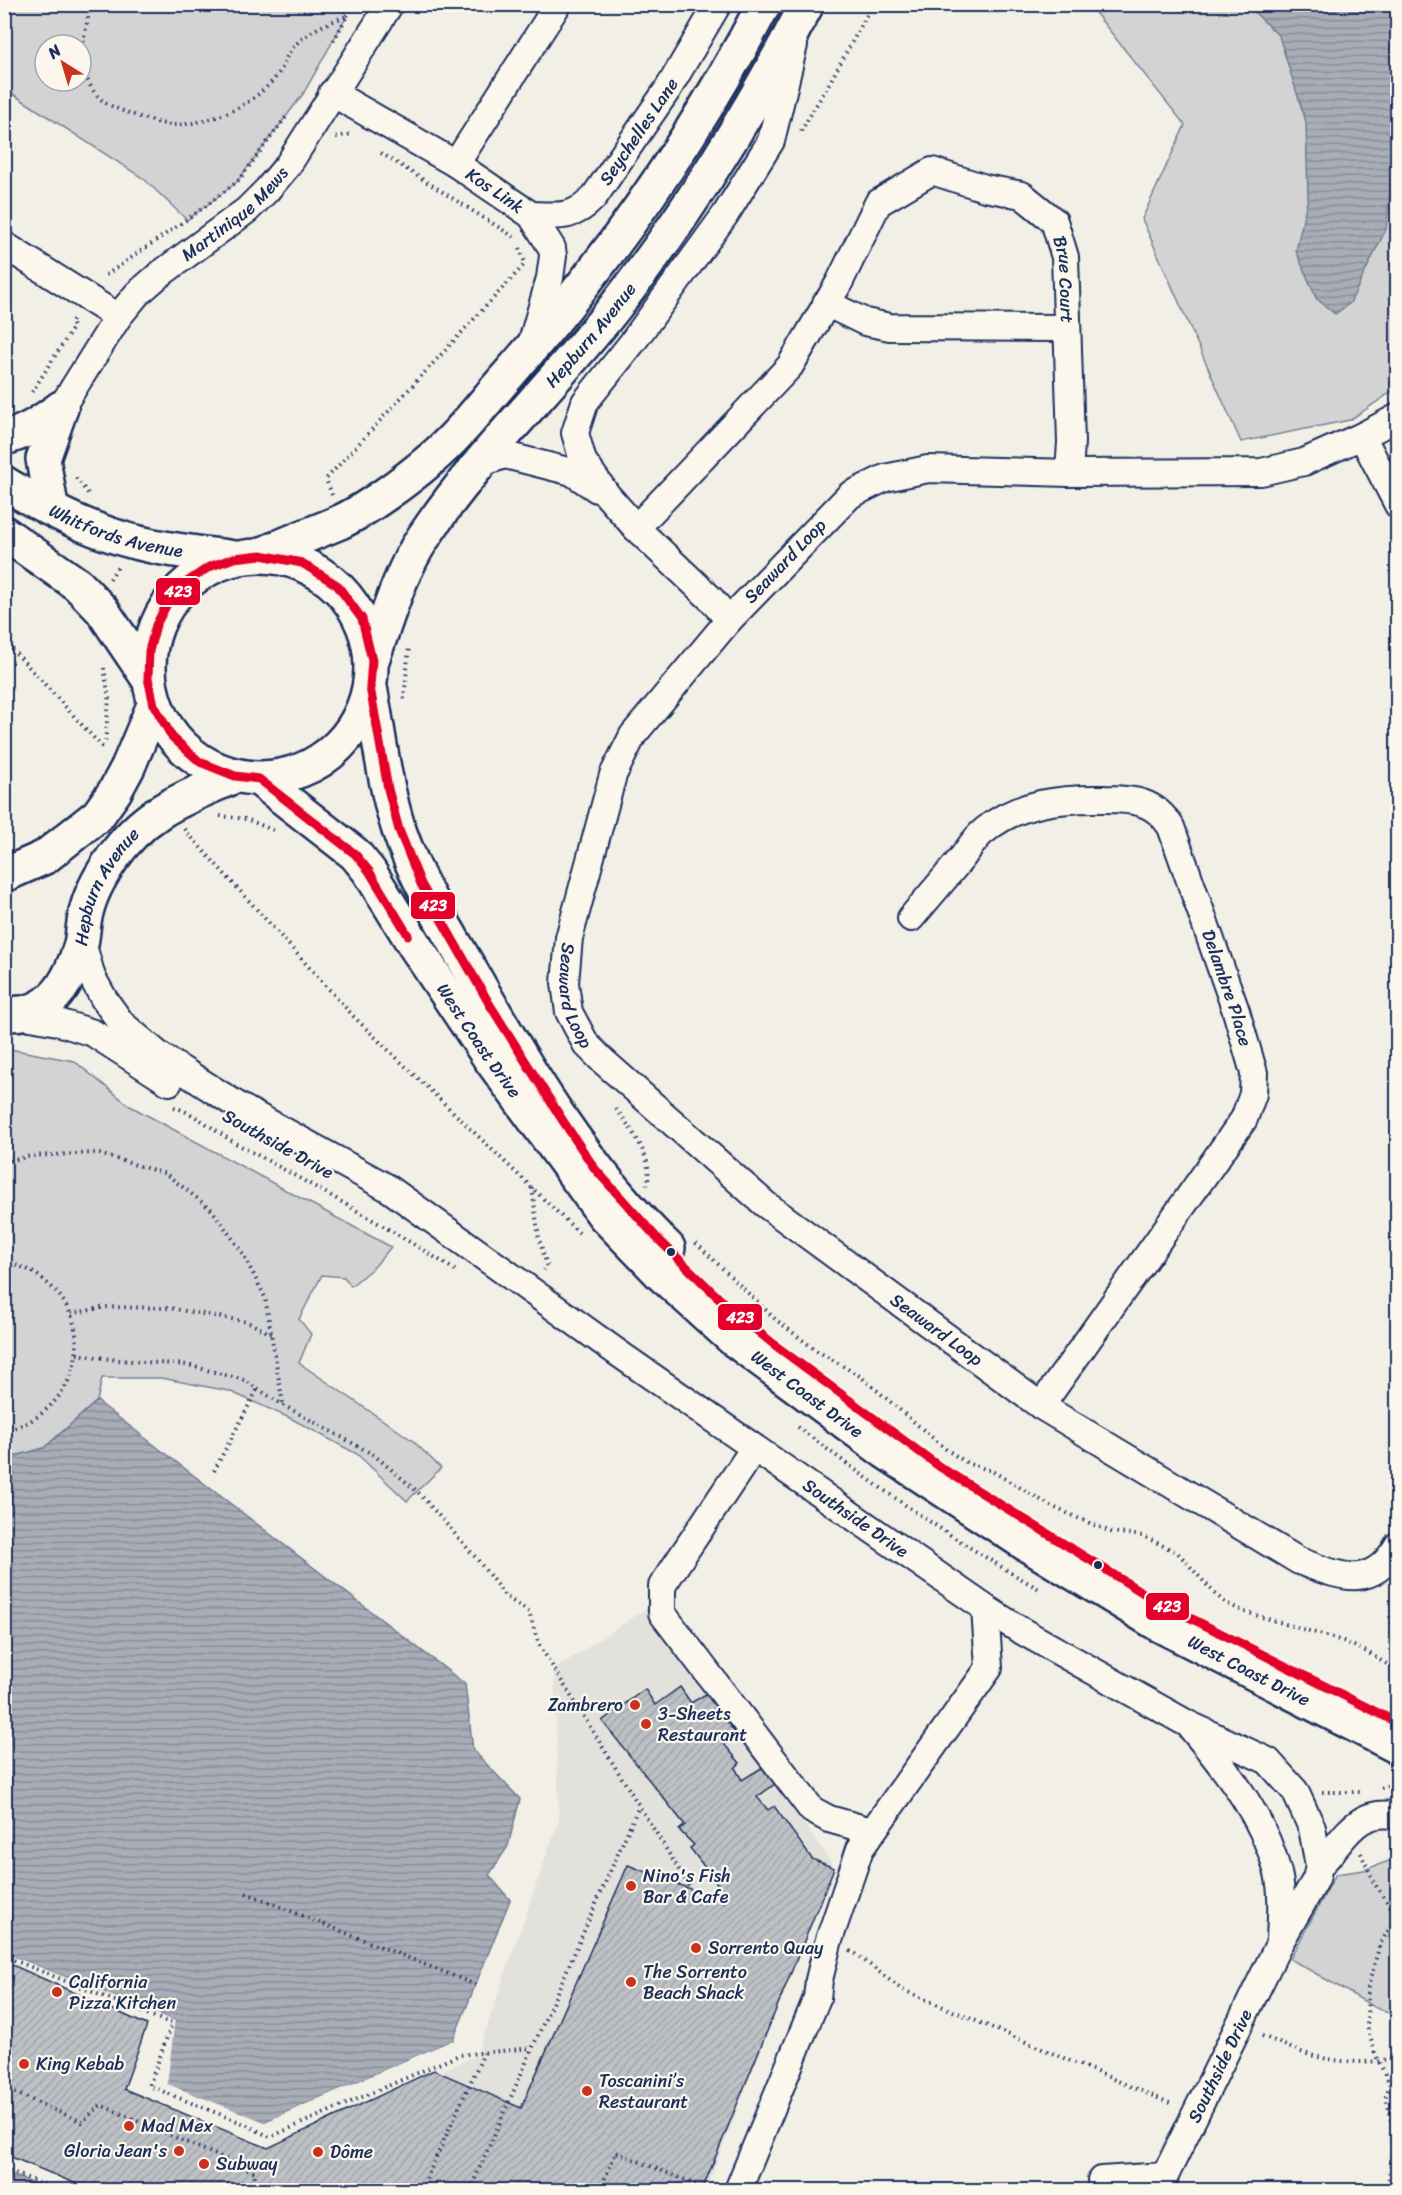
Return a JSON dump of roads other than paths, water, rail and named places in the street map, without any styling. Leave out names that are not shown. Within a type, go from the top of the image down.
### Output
[{"type":"main road","name":"Hepburn Avenue","points":[[151,691],[149,651],[156,625],[168,602],[186,582],[209,567],[247,556],[343,521],[388,492],[431,460],[529,351],[606,255],[673,160],[744,42],[764,4]]},
{"type":"main road","name":"Hepburn Avenue","points":[[9,1013],[32,1011],[47,1004],[61,989],[82,942],[85,917],[95,888],[112,859],[134,832],[166,807],[247,778],[297,772],[332,753],[357,723],[371,673],[404,576],[422,540],[481,463],[614,308],[683,213],[762,85],[804,10]]},
{"type":"main road","points":[[4,438],[18,435],[36,426],[61,408]]},
{"type":"main road","points":[[47,507],[50,500],[44,459],[61,408]]},
{"type":"main road","name":"Whitfords Avenue","points":[[4,483],[47,507],[112,535],[146,544],[302,563],[337,585],[362,619],[371,673]]},
{"type":"main road","points":[[4,533],[78,585],[102,610],[151,691],[128,767],[99,815],[45,857],[4,874]]},
{"type":"main road","name":"West Coast Drive","points":[[371,673],[388,789],[399,830],[421,884],[490,1005],[563,1121],[595,1169],[657,1238],[729,1308],[776,1346],[940,1467],[1153,1599],[1398,1723]]},
{"type":"main road","name":"West Coast Drive","points":[[151,691],[172,738],[200,762],[247,778],[355,854],[369,871],[491,1060],[604,1215],[663,1276],[734,1339],[884,1451],[1026,1544],[1158,1624],[1398,1747]]},
{"type":"street","points":[[456,164],[558,4]]},
{"type":"street","name":"Seychelles Lane","points":[[531,215],[559,216],[576,213],[594,197],[668,89],[718,4]]},
{"type":"street","name":"Martinique Mews","points":[[61,408],[118,317],[137,294],[159,274],[247,210],[288,165],[384,7]]},
{"type":"street","points":[[729,620],[711,599],[636,528],[607,495],[583,461],[575,433],[585,402],[632,343],[725,214],[771,141],[804,10]]},
{"type":"street","name":"Kos Link","points":[[332,93],[456,164],[531,215],[549,242],[553,256],[550,278],[529,351]]},
{"type":"street","name":"Brue Court","points":[[826,303],[878,203],[932,171],[985,188],[1022,195],[1054,221],[1065,257],[1071,442],[1069,473]]},
{"type":"street","points":[[4,245],[118,317]]},
{"type":"street","points":[[636,528],[790,366],[826,303],[865,322],[890,327],[1067,328]]},
{"type":"street","name":"Seaward Loop","points":[[1398,417],[1304,462],[1261,472],[1069,473],[928,469],[885,478],[850,495],[729,620],[633,735],[613,775],[569,938],[565,983],[569,1012],[585,1044],[603,1061],[765,1204],[1041,1406],[1299,1561],[1338,1575],[1372,1574],[1389,1560],[1398,1545]]},
{"type":"street","points":[[1362,436],[1398,505]]},
{"type":"street","points":[[481,463],[505,455],[572,472],[607,495]]},
{"type":"street","name":"Delambre Place","points":[[911,918],[984,831],[1014,812],[1041,802],[1084,798],[1125,799],[1149,805],[1164,815],[1172,828],[1236,1011],[1254,1073],[1252,1094],[1244,1119],[1041,1406]]},
{"type":"street","name":"Southside Drive","points":[[82,942],[92,976],[122,1024],[160,1056],[240,1107],[388,1188],[535,1295],[985,1608],[1188,1724],[1268,1761],[1295,1791],[1312,1828],[1319,1866],[1316,1879],[1280,1942],[1162,2183]]},
{"type":"street","name":"Southside Drive","points":[[9,1013],[58,1022],[93,1033],[234,1121],[383,1201],[535,1295]]},
{"type":"street","points":[[754,1448],[662,1586],[662,1613],[812,1810],[829,1819],[871,1832]]},
{"type":"street","points":[[738,2190],[817,1998],[828,1943],[860,1849],[989,1668],[985,1608]]},
{"type":"street","name":"Southside Drive","points":[[1188,1724],[1235,1782],[1263,1829],[1278,1874],[1282,1898],[1280,1942]]},
{"type":"street","points":[[1319,1866],[1330,1856],[1344,1834],[1354,1825],[1369,1817],[1387,1813],[1398,1815]]},
{"type":"street","points":[[1101,2180],[1162,2183]]},
{"type":"place","name":"Zambrero","points":[[635,1705]]},
{"type":"place","name":"3-Sheets Restaurant","points":[[646,1724]]},
{"type":"place","name":"Nino's Fish Bar & Cafe","points":[[631,1886]]},
{"type":"place","name":"Sorrento Quay","points":[[696,1948]]},
{"type":"place","name":"The Sorrento Beach Shack","points":[[631,1982]]},
{"type":"place","name":"California Pizza Kitchen","points":[[57,1992]]},
{"type":"place","name":"King Kebab","points":[[24,2064]]},
{"type":"place","name":"Toscanini’s Restaurant","points":[[587,2091]]},
{"type":"place","name":"Mad Mex","points":[[129,2126]]},
{"type":"place","name":"Gloria Jean's","points":[[179,2151]]},
{"type":"place","name":"Dôme","points":[[318,2152]]},
{"type":"place","name":"Subway","points":[[204,2164]]}]
